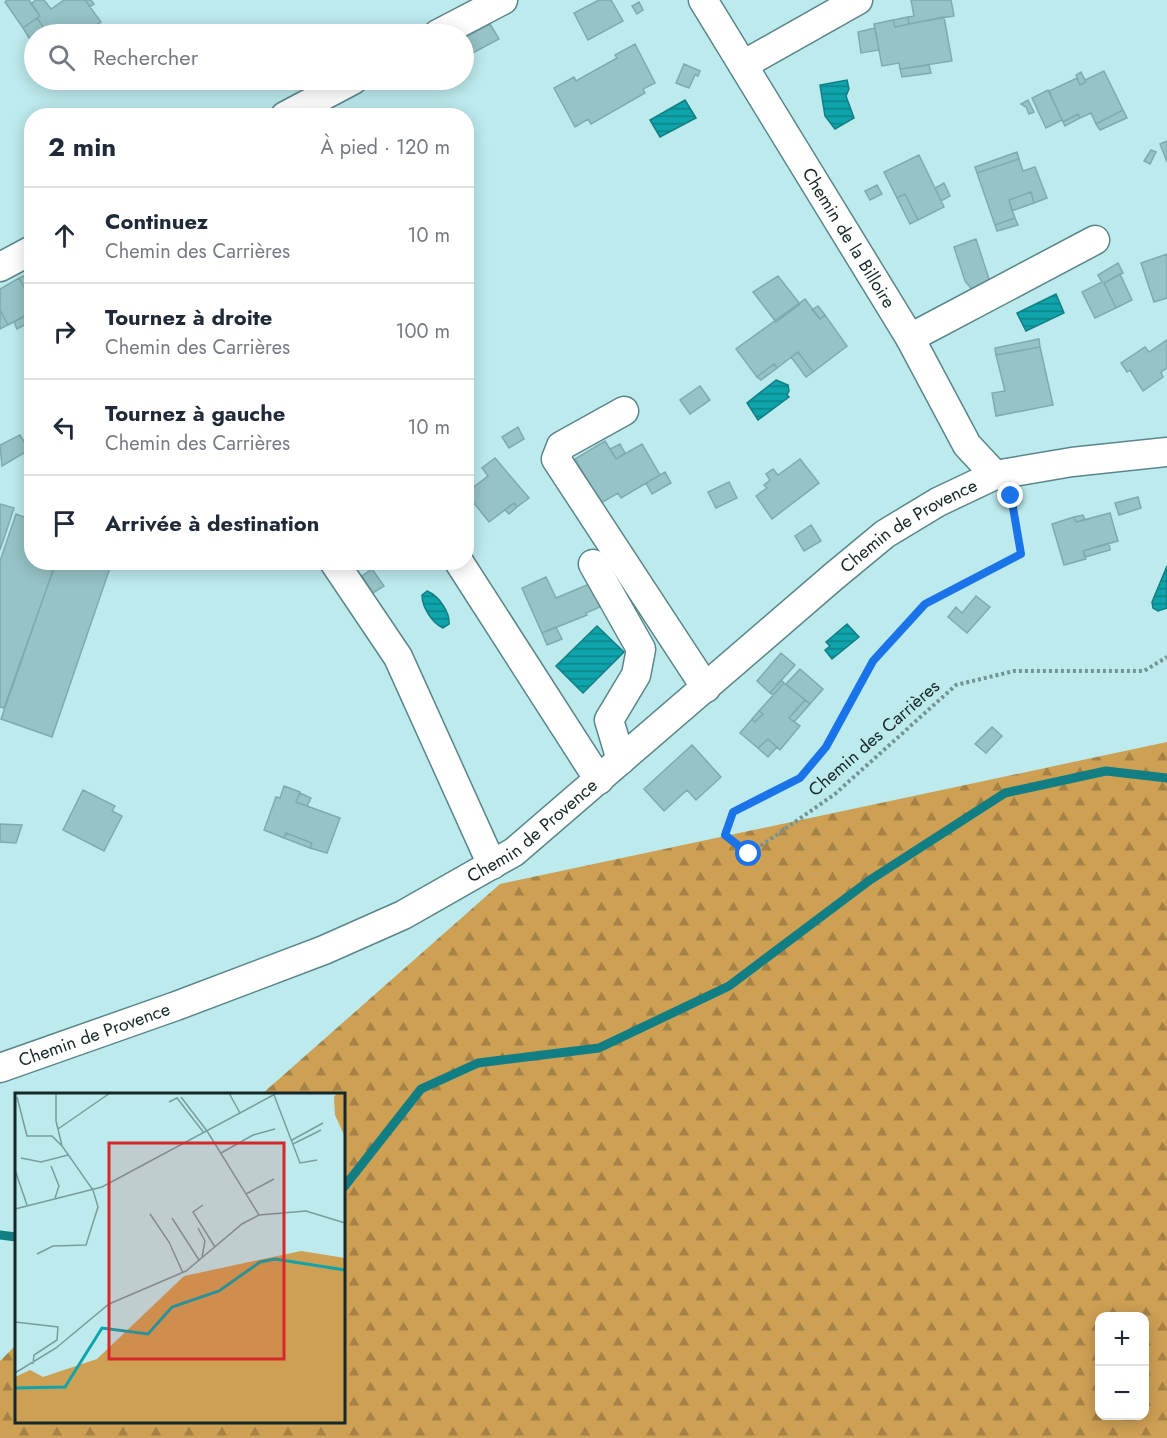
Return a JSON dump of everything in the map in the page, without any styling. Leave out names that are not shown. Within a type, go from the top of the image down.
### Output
[{"type":"street","points":[[457,24],[502,0]]},
{"type":"street","name":"Chemin de la Billoire","points":[[703,0],[910,338],[968,445],[995,475]]},
{"type":"street","points":[[743,65],[858,0]]},
{"type":"street","points":[[300,108],[334,90]]},
{"type":"street","points":[[910,338],[1095,240]]},
{"type":"street","points":[[0,267],[24,254]]},
{"type":"street","points":[[624,411],[561,446],[556,459],[706,688]]},
{"type":"street","name":"Chemin de Provence","points":[[0,1068],[176,1006],[324,950],[403,915],[514,852],[885,534],[938,502],[995,475],[1072,462],[1167,452]]},
{"type":"street","points":[[593,564],[641,649],[636,675],[609,720],[621,760]]},
{"type":"street","points":[[339,570],[398,657],[492,865]]},
{"type":"street","points":[[464,570],[599,780]]},
{"type":"path","name":"Chemin des Carrières","points":[[995,475],[1011,496],[1021,554],[925,604],[873,661],[826,747],[800,778],[733,812],[725,835],[749,854],[835,794],[956,685],[1014,671],[1144,671],[1167,657]]},
{"type":"green space","points":[[1167,742],[1167,1438],[0,1438],[0,1361],[15,1346],[15,1423],[345,1423],[345,1093],[263,1093],[500,884]]},
{"type":"water","points":[[847,80],[849,89],[846,96],[854,118],[835,129],[825,116],[820,85]]},
{"type":"water","points":[[685,100],[696,118],[660,137],[650,120]]},
{"type":"water","points":[[1056,294],[1064,313],[1026,331],[1017,313]]},
{"type":"water","points":[[776,380],[788,385],[787,395],[789,397],[758,420],[747,403]]},
{"type":"water","points":[[1167,566],[1167,608],[1158,611],[1153,608],[1152,602]]},
{"type":"water","points":[[427,591],[439,600],[446,610],[449,624],[443,628],[432,619],[422,600],[422,595]]},
{"type":"water","points":[[847,624],[859,637],[832,659],[825,650],[830,646],[826,642]]},
{"type":"water","points":[[597,626],[624,652],[583,693],[556,666]]},
{"type":"building","points":[[7,0],[29,0],[40,16],[29,24],[24,24],[23,28],[5,2]]},
{"type":"building","points":[[36,0],[44,0],[51,9],[64,0],[85,0],[101,22],[98,24],[41,24],[37,18],[40,16],[31,4]]},
{"type":"building","points":[[85,0],[91,0],[94,4],[90,7]]},
{"type":"building","points":[[599,0],[611,0],[623,21],[588,40],[574,13]]},
{"type":"building","points":[[911,0],[951,0],[954,16],[909,24],[908,17],[914,16]]},
{"type":"building","points":[[639,2],[643,10],[637,14],[632,6]]},
{"type":"building","points":[[908,17],[909,24],[895,27],[893,20]]},
{"type":"building","points":[[944,17],[952,61],[900,69],[899,63],[882,66],[874,24],[893,20],[895,27]]},
{"type":"building","points":[[37,18],[41,24],[29,24]]},
{"type":"building","points":[[490,24],[499,39],[474,52],[474,33]]},
{"type":"building","points":[[875,28],[879,50],[861,53],[858,32]]},
{"type":"building","points":[[635,44],[655,83],[643,89],[645,93],[591,124],[588,119],[575,127],[554,88],[574,77],[576,81],[617,58],[615,55]]},
{"type":"building","points":[[684,64],[700,71],[698,76],[695,75],[689,88],[676,83]]},
{"type":"building","points":[[929,65],[931,73],[902,77],[900,69]]},
{"type":"building","points":[[1104,71],[1123,110],[1096,124],[1091,113],[1080,118],[1078,114],[1063,122],[1049,91],[1077,78],[1080,85]]},
{"type":"building","points":[[1081,72],[1086,82],[1080,85],[1076,75]]},
{"type":"building","points":[[1048,90],[1062,120],[1046,128],[1032,98]]},
{"type":"building","points":[[1028,100],[1034,112],[1029,114],[1026,107],[1021,104]]},
{"type":"building","points":[[1123,110],[1127,118],[1100,130],[1096,124]]},
{"type":"building","points":[[1078,114],[1080,118],[1065,126],[1063,122]]},
{"type":"building","points":[[1167,141],[1167,162],[1160,144]]},
{"type":"building","points":[[1151,150],[1156,152],[1150,164],[1144,161]]},
{"type":"building","points":[[1017,152],[1019,159],[977,173],[975,167]]},
{"type":"building","points":[[919,155],[944,207],[918,220],[905,194],[897,198],[884,172]]},
{"type":"building","points":[[1019,159],[1023,171],[1035,167],[1047,198],[1034,203],[1031,192],[1009,200],[1015,218],[995,225],[977,173]]},
{"type":"building","points":[[944,183],[950,196],[941,201],[935,188]]},
{"type":"building","points":[[877,185],[882,194],[870,200],[865,191]]},
{"type":"building","points":[[1031,192],[1034,203],[1012,211],[1009,200]]},
{"type":"building","points":[[905,194],[918,220],[910,224],[897,198]]},
{"type":"building","points":[[1015,218],[1018,225],[997,231],[995,225]]},
{"type":"building","points":[[976,239],[991,285],[975,293],[965,281],[954,247]]},
{"type":"building","points":[[1167,254],[1167,298],[1154,302],[1141,263]]},
{"type":"building","points":[[1118,263],[1123,273],[1104,283],[1116,308],[1095,318],[1082,292],[1102,282],[1098,275]]},
{"type":"building","points":[[1120,274],[1132,300],[1116,308],[1104,283]]},
{"type":"building","points":[[24,276],[24,287],[19,278]]},
{"type":"building","points":[[778,276],[800,304],[776,322],[753,292]]},
{"type":"building","points":[[19,278],[24,287],[24,316],[8,325],[0,310],[0,289]]},
{"type":"building","points":[[805,299],[820,319],[825,315],[847,346],[813,372],[798,352],[777,368],[774,364],[757,377],[736,349]]},
{"type":"building","points":[[818,306],[825,315],[820,319],[812,310]]},
{"type":"building","points":[[0,310],[8,325],[0,329]]},
{"type":"building","points":[[24,316],[24,325],[17,329],[14,322]]},
{"type":"building","points":[[1039,339],[1040,347],[996,355],[995,348]]},
{"type":"building","points":[[1167,340],[1167,368],[1161,372],[1163,377],[1143,391],[1130,370],[1127,372],[1121,363],[1145,347],[1149,352]]},
{"type":"building","points":[[1040,347],[1053,405],[996,416],[992,393],[1005,391],[996,355]]},
{"type":"building","points":[[798,352],[813,372],[806,377],[791,357]]},
{"type":"building","points":[[774,364],[777,368],[761,380],[757,377]]},
{"type":"building","points":[[700,386],[710,400],[690,414],[680,400]]},
{"type":"building","points":[[518,427],[524,439],[509,448],[502,437]]},
{"type":"building","points":[[20,435],[24,442],[24,453],[2,466],[0,445]]},
{"type":"building","points":[[605,441],[616,459],[642,444],[660,475],[621,498],[618,493],[601,503],[575,459]]},
{"type":"building","points":[[620,444],[625,453],[616,459],[610,449]]},
{"type":"building","points":[[495,458],[529,498],[517,507],[514,503],[489,522],[474,503],[474,487],[488,476],[482,468]]},
{"type":"building","points":[[800,459],[819,483],[772,519],[756,496],[767,488],[764,485],[770,480],[766,474],[773,469],[778,475]]},
{"type":"building","points":[[665,472],[671,483],[652,494],[646,483]]},
{"type":"building","points":[[729,482],[737,498],[716,508],[708,492]]},
{"type":"building","points":[[1138,497],[1141,508],[1119,515],[1115,503]]},
{"type":"building","points":[[514,503],[517,507],[509,514],[505,510]]},
{"type":"building","points":[[0,504],[14,508],[0,550]]},
{"type":"building","points":[[1110,513],[1118,541],[1083,551],[1086,559],[1064,565],[1052,524],[1074,517],[1076,522]]},
{"type":"building","points":[[16,514],[24,517],[24,570],[53,570],[4,708],[0,707],[0,561]]},
{"type":"building","points":[[1083,515],[1085,520],[1076,522],[1074,517]]},
{"type":"building","points":[[811,525],[821,541],[804,551],[795,536]]},
{"type":"building","points":[[1109,543],[1110,550],[1085,557],[1083,551]]},
{"type":"building","points":[[53,570],[109,570],[52,737],[1,719]]},
{"type":"building","points":[[373,570],[384,586],[373,593],[362,576]]},
{"type":"building","points":[[546,577],[556,598],[594,582],[604,605],[586,613],[587,615],[542,633],[522,588]]},
{"type":"building","points":[[976,596],[990,607],[967,633],[948,617],[956,607],[962,613]]},
{"type":"building","points":[[556,627],[562,639],[547,645],[542,633]]},
{"type":"building","points":[[781,653],[795,665],[770,693],[757,681]]},
{"type":"building","points":[[800,669],[823,689],[810,704],[786,684]]},
{"type":"building","points":[[781,680],[784,683],[773,695],[770,693]]},
{"type":"building","points":[[784,683],[805,700],[789,718],[800,726],[780,750],[768,739],[758,748],[740,733],[752,719],[755,722],[763,714],[759,711]]},
{"type":"building","points":[[805,700],[810,704],[794,722],[789,718]]},
{"type":"building","points":[[759,711],[763,714],[755,722],[752,719]]},
{"type":"building","points":[[992,727],[1002,736],[986,753],[975,744]]},
{"type":"building","points":[[768,739],[777,747],[768,757],[758,748]]},
{"type":"building","points":[[692,745],[721,777],[696,800],[687,790],[664,811],[644,789]]},
{"type":"building","points":[[284,786],[300,792],[296,802],[340,818],[327,853],[310,848],[312,843],[286,833],[284,838],[264,830],[276,797],[280,798]]},
{"type":"building","points":[[83,790],[115,806],[112,811],[122,816],[104,851],[63,830]]},
{"type":"building","points":[[300,793],[311,798],[307,806],[296,802]]},
{"type":"building","points":[[0,824],[22,825],[16,843],[0,842]]},
{"type":"building","points":[[286,833],[312,843],[310,848],[284,838]]},
{"type":"waterway","points":[[345,1186],[421,1089],[478,1063],[599,1048],[729,986],[870,880],[1005,793],[1106,771],[1167,778]]},
{"type":"waterway","points":[[0,1235],[15,1237]]},
{"type":"route","points":[[749,854],[725,835],[733,812],[800,778],[826,747],[873,661],[925,604],[1021,554],[1011,496]]}]
